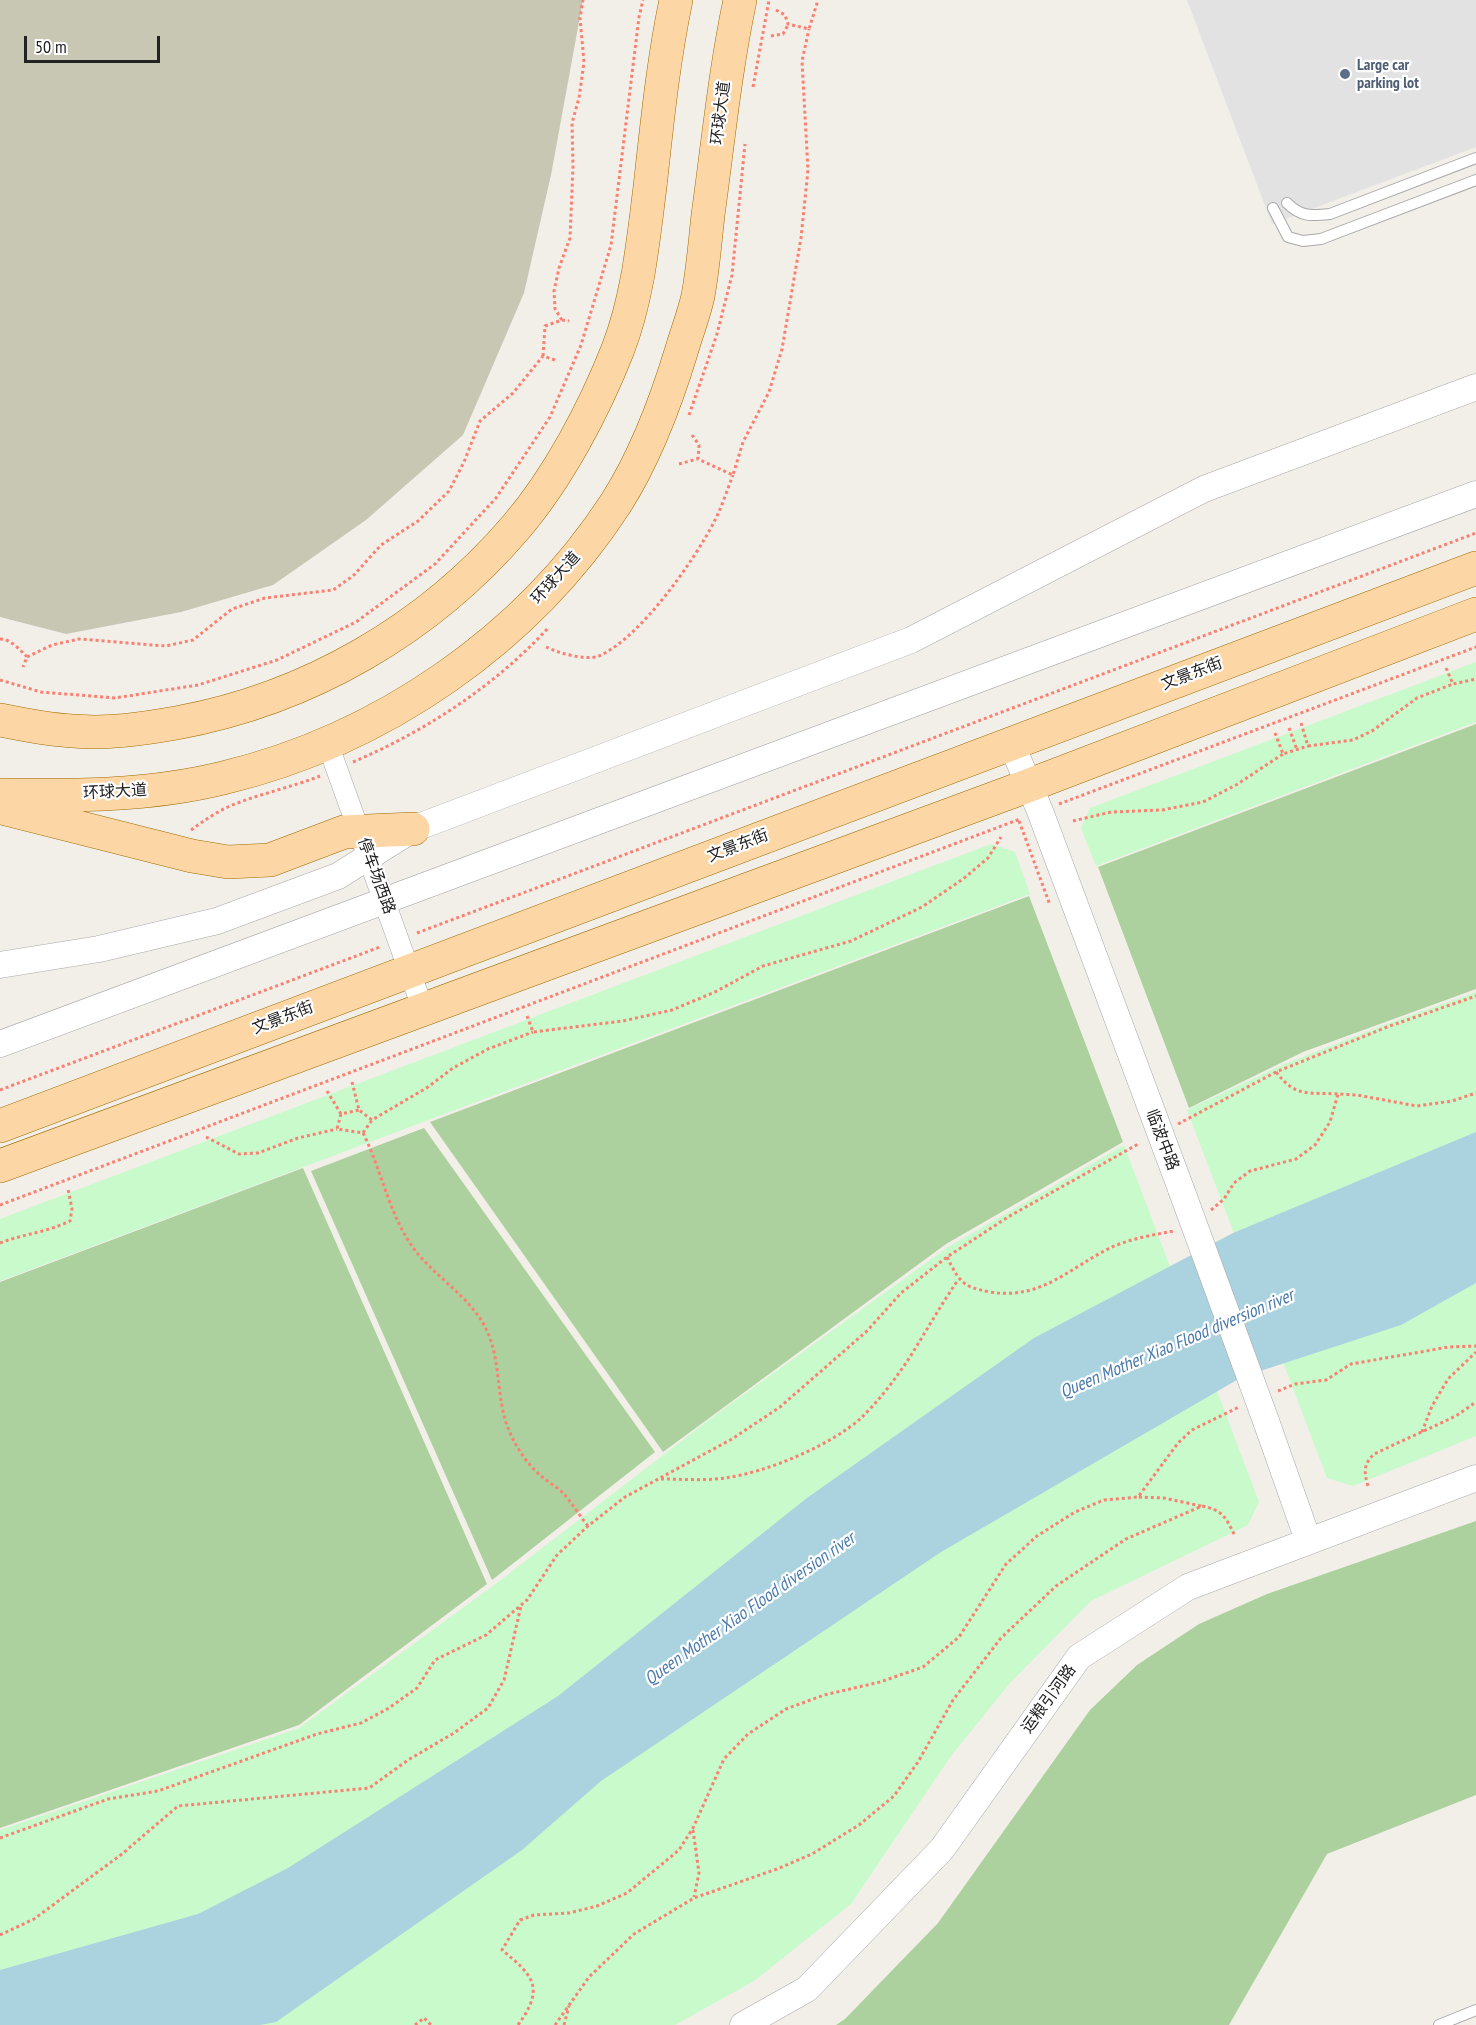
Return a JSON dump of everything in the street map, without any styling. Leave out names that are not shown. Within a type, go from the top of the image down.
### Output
[{"type":"main road","points":[[0,720],[75,731],[114,731],[194,719],[271,698],[341,667],[406,627],[444,599],[493,554],[530,510],[562,463],[618,349],[642,257],[664,61],[676,0]]},
{"type":"main road","name":"环球大道","points":[[0,795],[133,794],[179,787],[266,766],[327,742],[388,713],[425,692],[466,664],[500,636],[559,577],[616,502],[638,463],[673,381],[698,296],[727,68],[740,0]]},
{"type":"main road","name":"文景东街","points":[[0,1126],[1476,568]]},
{"type":"main road","points":[[0,1166],[423,1009],[1035,798],[1476,614]]},
{"type":"main road","points":[[0,807],[192,856],[228,862],[270,860],[344,832],[364,844],[413,829]]},
{"type":"street","points":[[413,829],[911,640],[1204,489],[1476,387]]},
{"type":"street","points":[[0,1044],[1476,494]]},
{"type":"street","name":"停车场西路","points":[[327,742],[423,1009]]},
{"type":"street","name":"临波中路","points":[[1011,743],[1035,798],[1181,1189],[1308,1540]]},
{"type":"street","points":[[0,965],[99,949],[217,921],[338,876],[364,844]]},
{"type":"street","name":"运粮引河路","points":[[742,2025],[807,1989],[942,1849],[1080,1657],[1188,1587],[1476,1478]]},
{"type":"lane","points":[[1287,202],[1297,213],[1313,216],[1330,214],[1476,158]]},
{"type":"lane","points":[[1273,208],[1288,237],[1303,241],[1321,239],[1476,180]]},
{"type":"lane","points":[[1439,2025],[1476,2010]]},
{"type":"path","points":[[562,320],[555,309],[554,291],[559,268],[570,238],[572,123],[579,98],[584,62],[580,18],[583,0]]},
{"type":"path","points":[[0,680],[41,692],[115,698],[198,685],[277,660],[356,622],[435,564],[496,498],[550,417],[581,345],[611,245],[643,0]]},
{"type":"path","points":[[546,647],[564,655],[598,657],[633,633],[693,558],[715,520],[743,442],[770,392],[782,349],[801,238],[808,170],[802,61],[818,0]]},
{"type":"path","points":[[771,36],[783,34],[788,24],[785,15],[777,10]]},
{"type":"path","points":[[788,24],[809,29]]},
{"type":"path","points":[[23,667],[27,657],[52,645],[79,639],[166,646],[194,640],[232,609],[265,598],[333,590],[353,576],[381,545],[418,520],[449,491],[464,462],[480,421],[513,393],[543,356],[546,326],[562,320],[569,321]]},
{"type":"path","points":[[543,356],[555,360]]},
{"type":"path","points":[[692,435],[699,445],[698,459]]},
{"type":"path","points":[[679,464],[698,459],[733,475]]},
{"type":"path","points":[[0,1090],[1476,533]]},
{"type":"path","points":[[0,639],[5,639],[27,657]]},
{"type":"path","points":[[0,1205],[1035,798],[1476,647]]},
{"type":"path","points":[[1446,668],[1453,684]]},
{"type":"path","points":[[1072,821],[1111,812],[1162,810],[1203,802],[1236,785],[1283,754],[1308,746],[1353,740],[1372,731],[1417,698],[1453,684],[1476,679]]},
{"type":"path","points":[[1301,723],[1308,746]]},
{"type":"path","points":[[1289,728],[1297,750]]},
{"type":"path","points":[[1275,733],[1283,754]]},
{"type":"path","points":[[363,1133],[372,1120],[488,1049],[533,1032],[623,1021],[672,1010],[715,992],[763,966],[851,941],[922,907],[963,879],[988,858],[1001,837]]},
{"type":"path","points":[[0,1838],[108,1799],[158,1791],[317,1734],[361,1723],[389,1708],[417,1688],[435,1660],[486,1635],[527,1600],[557,1555],[588,1526],[625,1497],[732,1439],[780,1407],[867,1331],[901,1293],[947,1257],[1008,1217],[1276,1072],[1388,1027],[1476,996]]},
{"type":"path","points":[[527,1016],[533,1032]]},
{"type":"path","points":[[1276,1072],[1287,1086],[1298,1091],[1357,1095],[1417,1106],[1452,1101],[1476,1093]]},
{"type":"path","points":[[352,1082],[359,1110],[372,1120]]},
{"type":"path","points":[[327,1091],[341,1114],[338,1130]]},
{"type":"path","points":[[1210,1211],[1224,1199],[1234,1183],[1250,1170],[1296,1159],[1315,1145],[1330,1122],[1338,1094]]},
{"type":"path","points":[[341,1114],[359,1110]]},
{"type":"path","points":[[206,1137],[239,1154],[258,1153],[298,1138],[338,1130],[363,1133]]},
{"type":"path","points":[[363,1133],[374,1155],[391,1205],[415,1250],[472,1309],[487,1329],[493,1349],[500,1398],[507,1426],[516,1446],[539,1474],[562,1492],[588,1526]]},
{"type":"path","points":[[0,1243],[21,1235],[55,1228],[70,1221],[72,1209],[68,1189]]},
{"type":"path","points":[[947,1257],[958,1280],[978,1290],[1004,1294],[1029,1292],[1056,1280],[1109,1249],[1145,1237],[1177,1230]]},
{"type":"path","points":[[659,1479],[725,1478],[782,1463],[820,1446],[861,1418],[888,1387],[910,1357],[933,1316],[958,1280]]},
{"type":"path","points":[[1422,1432],[1432,1406],[1448,1379],[1476,1352]]},
{"type":"path","points":[[1368,1486],[1364,1472],[1366,1462],[1374,1454],[1456,1416],[1476,1402]]},
{"type":"path","points":[[518,2025],[530,2008],[534,1993],[530,1975],[502,1950],[520,1920],[534,1915],[569,1913],[597,1906],[627,1893],[679,1850],[693,1828],[724,1760],[748,1734],[786,1709],[824,1695],[880,1682],[923,1667],[959,1637],[1005,1563],[1037,1536],[1075,1512],[1104,1500],[1138,1497]]},
{"type":"path","points":[[555,2025],[589,1977],[634,1934],[694,1898],[777,1869],[812,1854],[867,1818],[894,1796],[918,1762],[953,1700],[1001,1638],[1056,1586],[1126,1539],[1202,1506],[1216,1509],[1226,1518],[1235,1536]]},
{"type":"path","points":[[0,1935],[34,1919],[122,1854],[178,1806],[369,1788],[488,1708],[504,1680],[521,1605]]},
{"type":"path","points":[[693,1828],[699,1873],[694,1898]]},
{"type":"path","points":[[564,2025],[570,2004]]},
{"type":"path","points":[[415,2025],[424,2018],[431,2025]]},
{"type":"shaded area","points":[[0,0],[583,0],[551,175],[524,293],[463,435],[366,520],[273,585],[181,612],[66,634],[0,617]]},
{"type":"shaded area","name":"Large car parking lot","points":[[1187,0],[1476,0],[1476,147],[1272,224]]},
{"type":"green space","points":[[1476,662],[1476,722],[1096,866],[1081,828],[1090,808]]},
{"type":"green space","points":[[1476,724],[1476,989],[1303,1052],[1189,1108],[1098,867]]},
{"type":"green space","points":[[991,844],[1015,852],[1030,894],[0,1281],[0,1219]]},
{"type":"green space","points":[[1029,896],[1123,1142],[946,1244],[663,1452],[430,1122]]},
{"type":"green space","points":[[1476,992],[1476,1436],[1353,1486],[1327,1478],[1187,1110],[1282,1065]]},
{"type":"green space","points":[[424,1128],[655,1452],[492,1580],[311,1171]]},
{"type":"green space","points":[[1124,1145],[1259,1502],[1248,1525],[1091,1601],[1010,1683],[951,1756],[851,1904],[754,1981],[675,2025],[7,2025],[0,2006],[0,1830],[299,1728],[498,1582],[714,1416],[948,1247]]},
{"type":"green space","points":[[303,1168],[487,1584],[299,1725],[0,1828],[0,1282]]},
{"type":"green space","points":[[1476,1521],[1476,1795],[1327,1854],[1229,2025],[836,2025],[845,2019],[938,1923],[1090,1710],[1137,1665],[1199,1624],[1267,1594]]},
{"type":"water","name":"Queen Mother Xiao Flood diversion river","points":[[1476,1132],[1476,1283],[1401,1325],[1242,1377],[941,1552],[601,1781],[522,1850],[276,2022],[260,2025],[0,2025],[0,1970],[198,1914],[288,1868],[558,1696],[807,1498],[1034,1338],[1233,1233]]},
{"type":"place","name":"Large car parking lot","points":[[1345,74]]}]
